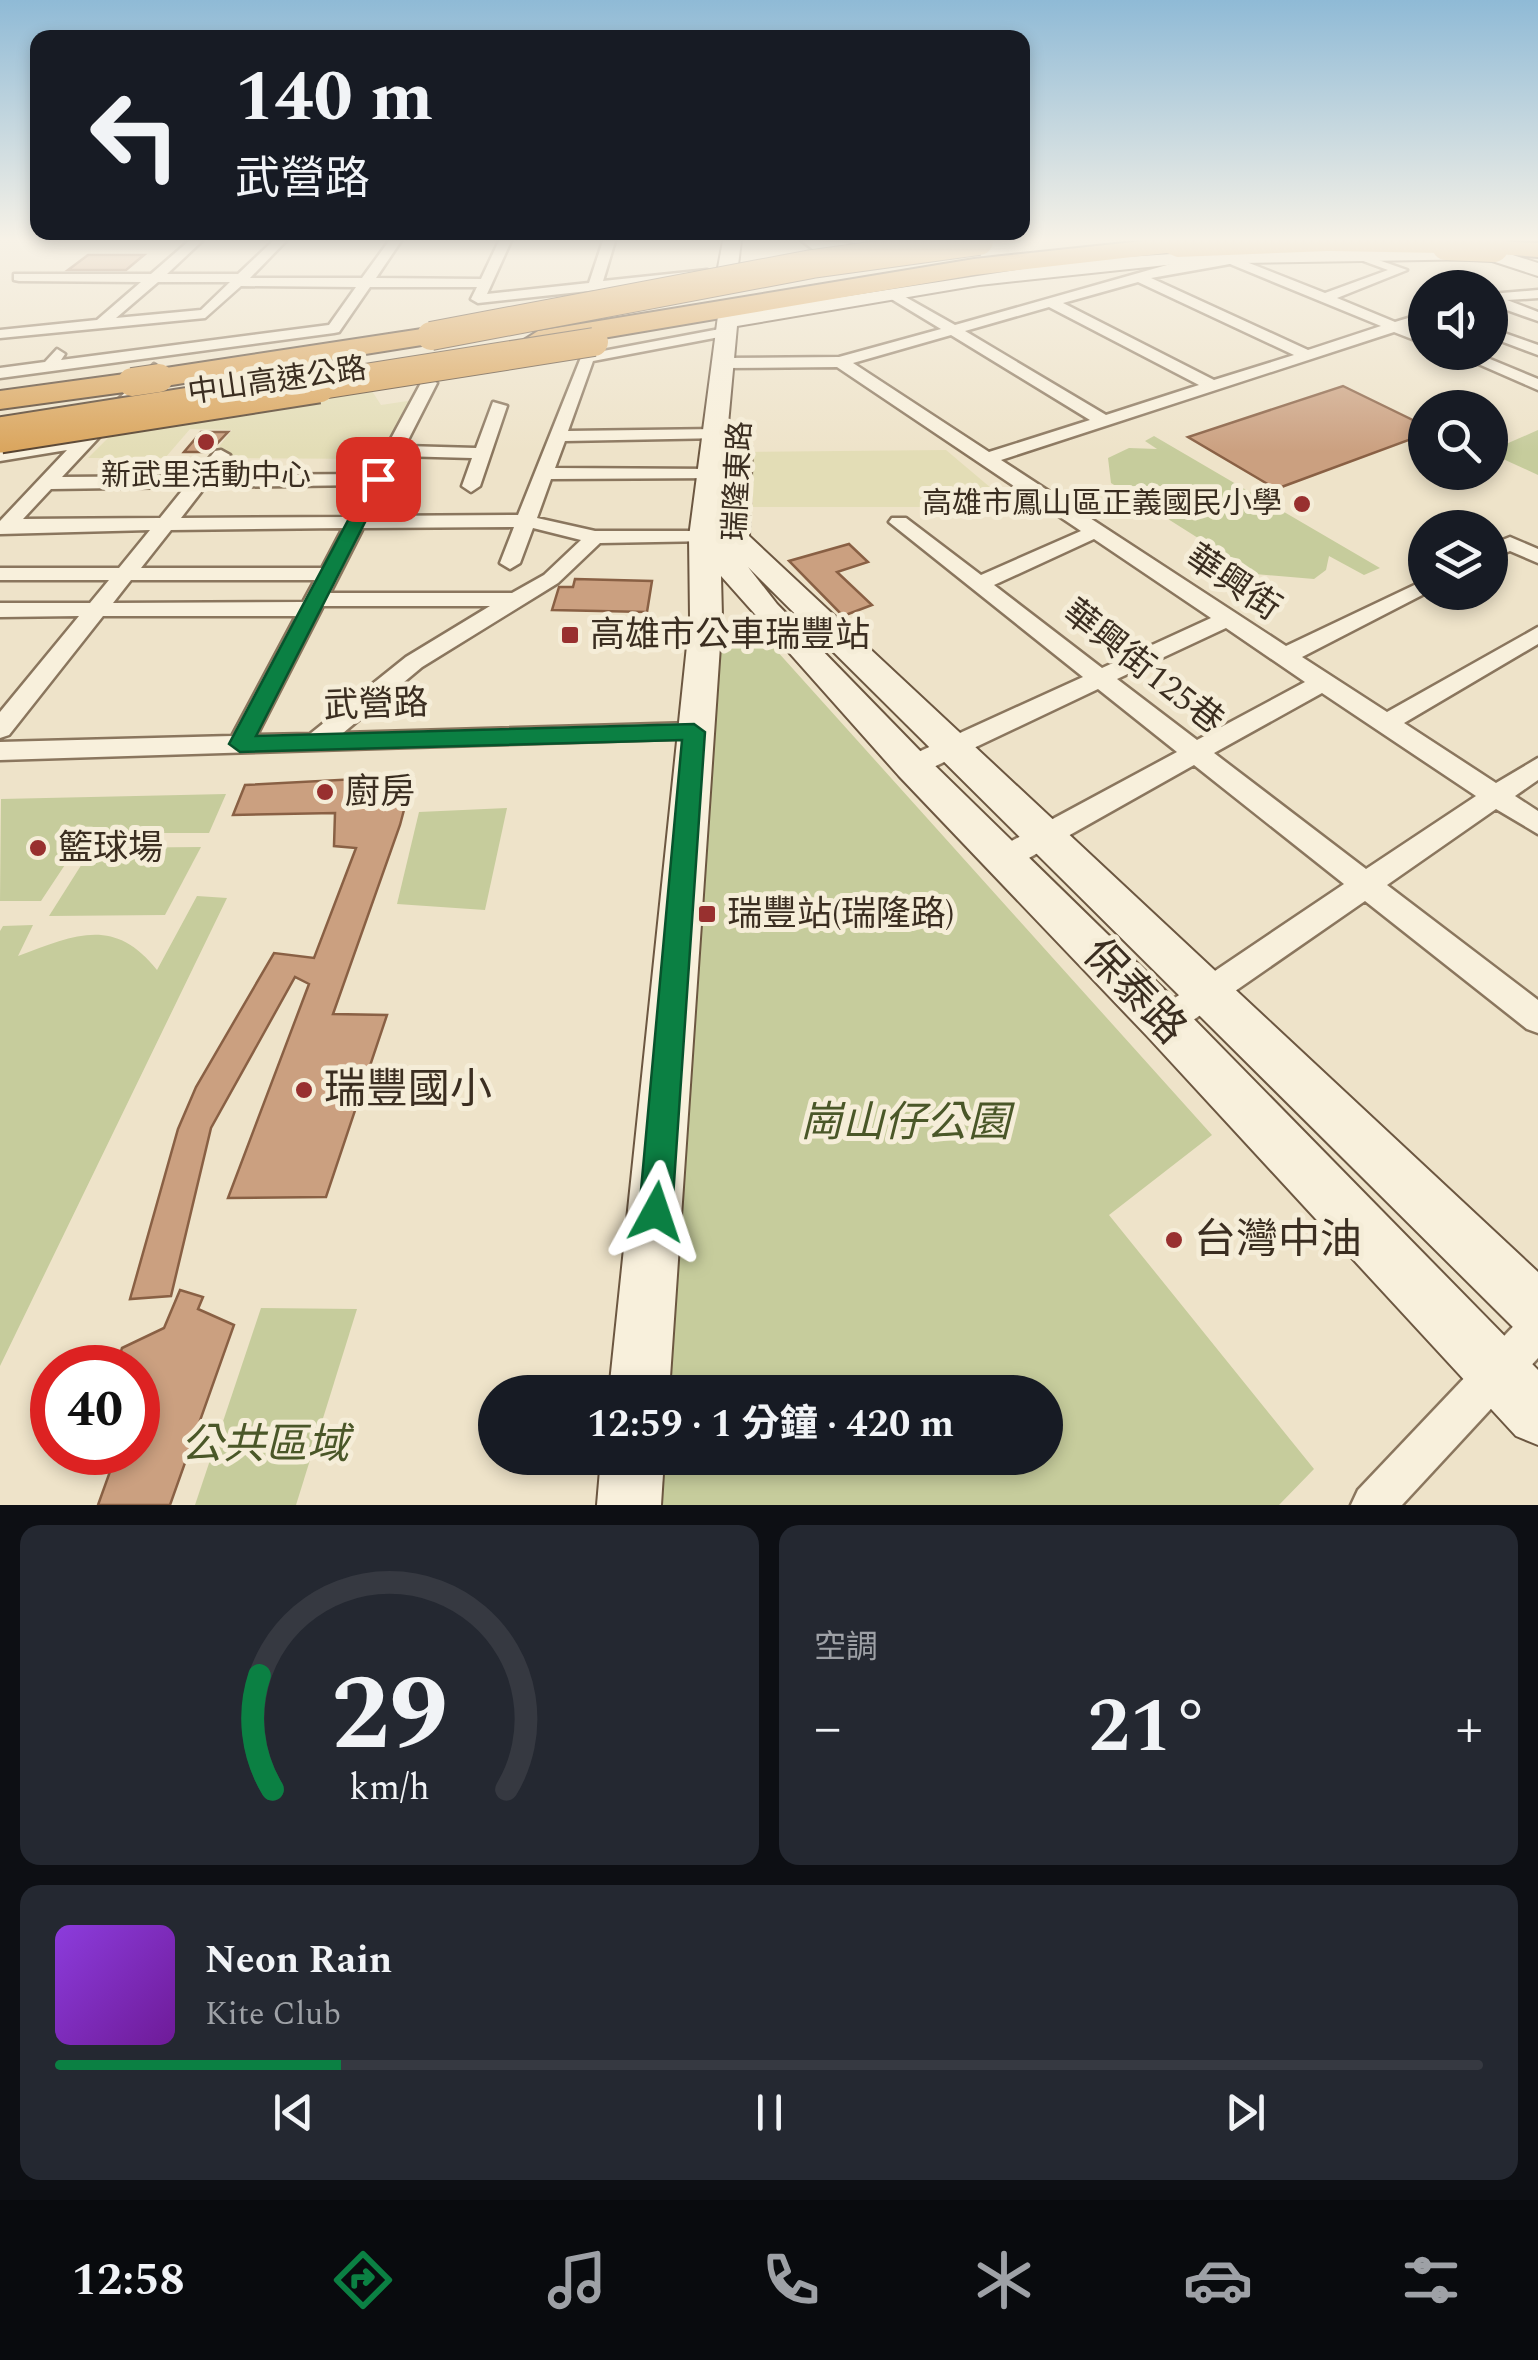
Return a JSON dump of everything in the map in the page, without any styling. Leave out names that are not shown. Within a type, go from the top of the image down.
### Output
[{"type":"highway","points":[[431,336],[562,311]]},
{"type":"highway","name":"中山高速公路","points":[[0,420],[141,385],[593,311]]},
{"type":"highway","name":"中山高速公路","points":[[0,400],[141,385],[313,377],[668,311]]},
{"type":"highway","points":[[0,435],[590,350],[732,323]]},
{"type":"street","points":[[100,325],[116,311]]},
{"type":"street","points":[[4,528],[208,311]]},
{"type":"street","points":[[0,373],[50,366],[141,385],[294,334],[334,328],[345,311]]},
{"type":"street","points":[[732,323],[797,311]]},
{"type":"street","points":[[921,311],[1104,421]]},
{"type":"street","points":[[734,363],[840,362],[1021,311]]},
{"type":"street","points":[[1067,311],[1213,386]]},
{"type":"street","points":[[1211,311],[1307,355]]},
{"type":"street","points":[[1359,311],[1408,332]]},
{"type":"street","points":[[0,334],[205,314]]},
{"type":"street","points":[[269,320],[291,322],[294,334]]},
{"type":"street","points":[[986,460],[1408,322]]},
{"type":"street","name":"瑞隆東路","points":[[732,323],[734,564]]},
{"type":"street","points":[[50,366],[70,328]]},
{"type":"street","points":[[1508,339],[1538,350]]},
{"type":"street","points":[[510,563],[590,350]]},
{"type":"street","name":"華興街","points":[[840,362],[1538,824]]},
{"type":"street","name":"瑞隆東路","points":[[734,363],[717,434],[714,474],[734,564]]},
{"type":"street","points":[[1502,370],[1538,385]]},
{"type":"street","points":[[240,744],[429,383]]},
{"type":"street","points":[[471,486],[499,406]]},
{"type":"street","points":[[556,436],[717,434]]},
{"type":"street","points":[[0,456],[86,442]]},
{"type":"street","points":[[393,451],[482,452]]},
{"type":"street","points":[[0,729],[221,455]]},
{"type":"street","points":[[544,473],[714,474]]},
{"type":"street","points":[[48,483],[378,479]]},
{"type":"street","points":[[4,528],[166,522],[526,521],[734,564]]},
{"type":"street","points":[[899,522],[979,584]]},
{"type":"street","name":"華興街125巷","points":[[1096,530],[979,584],[1538,1019]]},
{"type":"street","points":[[316,742],[414,662],[552,578],[595,537]]},
{"type":"street","points":[[1508,544],[1538,557]]},
{"type":"street","points":[[706,617],[729,604],[753,604],[734,564]]},
{"type":"street","points":[[640,1375],[706,617],[734,564]]},
{"type":"street","name":"保泰路","points":[[734,564],[931,756],[1043,836],[1538,1312]]},
{"type":"street","points":[[0,574],[329,574]]},
{"type":"street","points":[[1285,656],[1408,594]]},
{"type":"street","points":[[0,610],[520,600]]},
{"type":"street","points":[[931,756],[1227,619]]},
{"type":"street","points":[[1386,723],[1538,634]]},
{"type":"street","points":[[1003,858],[1323,682]]},
{"type":"street","name":"武營路","points":[[0,751],[694,732]]},
{"type":"street","name":"保泰路","points":[[931,756],[1003,858],[1165,1022],[1538,1414]]},
{"type":"street","points":[[1165,1022],[1538,767]]},
{"type":"street","points":[[1372,1505],[1538,1330]]},
{"type":"street","points":[[629,1505],[632,1475]]},
{"type":"shaded area","points":[[372,391],[381,405],[414,400],[379,459],[210,458],[232,430],[190,429],[165,458],[88,458],[112,434]]},
{"type":"shaded area","points":[[946,450],[991,488],[948,507],[753,507],[747,452]]},
{"type":"green space","points":[[1538,430],[1538,475],[1508,461],[1508,443]]},
{"type":"green space","points":[[1154,436],[1380,568],[1364,575],[1329,556],[1326,570],[1314,579],[1255,574],[1111,483],[1108,458],[1129,448],[1157,449],[1145,441]]},
{"type":"green space","name":"崗山仔公園","points":[[767,640],[1212,1135],[1109,1215],[1314,1469],[1279,1505],[652,1505],[654,1475],[1063,1475],[1063,1375],[662,1375],[720,647]]},
{"type":"green space","name":"籃球場","points":[[226,794],[209,833],[86,833],[41,901],[0,901],[1,799]]},
{"type":"green space","points":[[507,808],[485,910],[397,904],[419,812]]},
{"type":"green space","points":[[201,847],[165,915],[49,916],[92,848]]},
{"type":"green space","points":[[197,896],[227,898],[0,1366],[0,931],[3,926],[33,925],[18,956],[76,937],[109,936],[141,953],[157,970]]},
{"type":"green space","name":"公共區域","points":[[261,1308],[357,1309],[296,1505],[195,1505]]},
{"type":"building","points":[[1343,386],[1408,418],[1408,440],[1276,489],[1188,437]]},
{"type":"building","name":"新武里活動中心","points":[[201,432],[228,432],[209,452],[184,452]]},
{"type":"building","points":[[849,544],[868,562],[837,572],[872,605],[843,616],[789,561]]},
{"type":"building","points":[[575,579],[652,581],[647,612],[552,610],[559,587],[573,587]]},
{"type":"building","points":[[413,776],[400,825],[333,1014],[387,1015],[326,1197],[228,1198],[309,984],[295,977],[211,1128],[171,1296],[130,1299],[178,1129],[196,1087],[274,953],[314,958],[356,848],[334,846],[335,813],[233,815],[245,785]]},
{"type":"building","points":[[180,1290],[203,1297],[198,1309],[234,1325],[170,1505],[98,1505],[109,1475],[160,1475],[160,1345],[128,1345],[164,1328]]},
{"type":"place","name":"新武里活動中心","points":[[206,442]]},
{"type":"place","name":"高雄市鳳山區正義國民小學","points":[[1302,504]]},
{"type":"place","name":"高雄市公車瑞豐站","points":[[570,635]]},
{"type":"place","name":"廚房","points":[[325,792]]},
{"type":"place","name":"籃球場","points":[[38,848]]},
{"type":"place","name":"瑞豐站(瑞隆路)","points":[[707,914]]},
{"type":"place","name":"瑞豐國小","points":[[304,1090]]},
{"type":"place","name":"台灣中油","points":[[1174,1240]]},
{"type":"route","points":[[378,479],[240,744],[694,732],[656,1212]]}]
